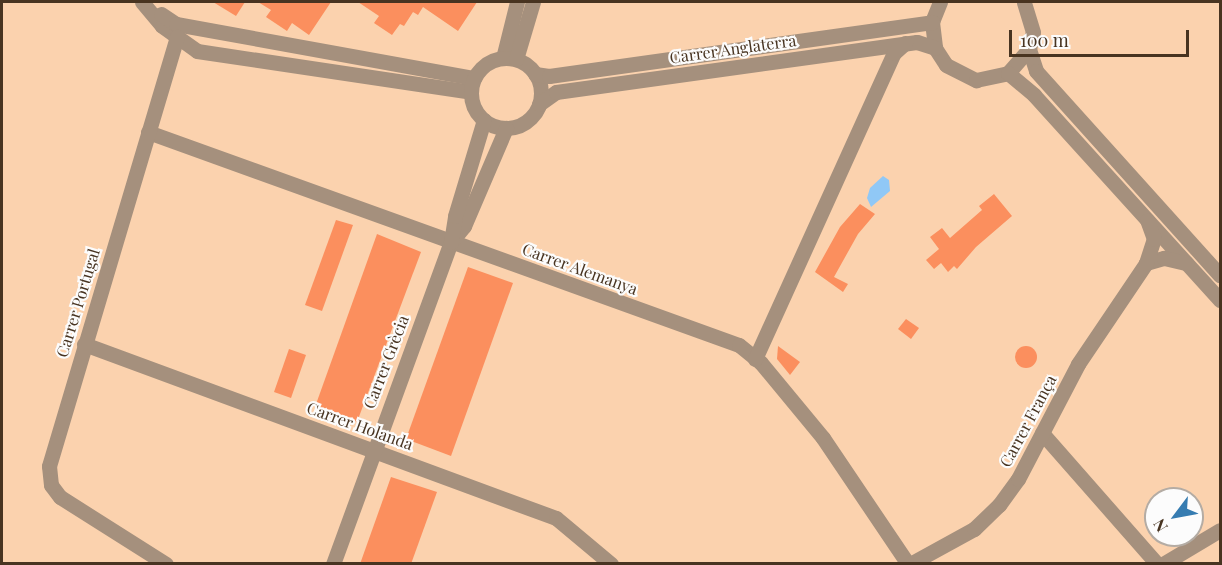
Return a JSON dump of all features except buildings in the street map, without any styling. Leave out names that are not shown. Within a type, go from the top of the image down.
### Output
[{"type":"street","points":[[143,2],[162,26],[197,51],[472,85]]},
{"type":"street","points":[[143,2],[176,24],[472,85]]},
{"type":"street","points":[[509,59],[517,2]]},
{"type":"street","points":[[509,59],[533,2]]},
{"type":"street","points":[[940,2],[932,22],[935,48],[946,65],[961,76],[989,80],[1008,74],[1029,49],[1033,32],[1030,4]]},
{"type":"street","name":"Carrer Anglaterra","points":[[535,74],[549,76],[932,22]]},
{"type":"street","name":"Carrer Portugal","points":[[166,564],[60,497],[51,485],[49,466],[177,37]]},
{"type":"street","name":"Carrer Anglaterra","points":[[539,104],[556,92],[904,43],[917,42],[935,48]]},
{"type":"street","points":[[755,358],[894,53],[904,43]]},
{"type":"street","points":[[1029,49],[1036,71],[1221,275]]},
{"type":"street","points":[[857,50],[875,55],[881,64],[880,87]]},
{"type":"street","points":[[509,59],[535,74],[539,84],[539,104],[529,119],[506,128],[484,120],[476,111],[472,85],[485,64],[509,59]]},
{"type":"street","points":[[1008,74],[1034,95],[1221,300]]},
{"type":"street","name":"Carrer Grècia","points":[[333,564],[372,449],[451,242],[455,216],[484,120]]},
{"type":"street","name":"Carrer Grècia","points":[[451,242],[464,226],[506,128]]},
{"type":"street","name":"Carrer Alemanya","points":[[148,132],[739,345],[755,358],[823,438],[909,564]]},
{"type":"street","points":[[1146,263],[1154,239],[1147,220]]},
{"type":"street","points":[[1146,263],[1164,258],[1187,263]]},
{"type":"street","name":"Carrer França","points":[[909,564],[974,529],[999,505],[1042,433],[1078,364],[1146,263]]},
{"type":"street","name":"Carrer Holanda","points":[[84,344],[556,518],[611,564]]},
{"type":"street","points":[[1042,433],[1157,564]]},
{"type":"street","points":[[1164,564],[1221,530]]},
{"type":"water","points":[[883,176],[889,180],[890,191],[871,207],[867,198],[870,188]]}]
